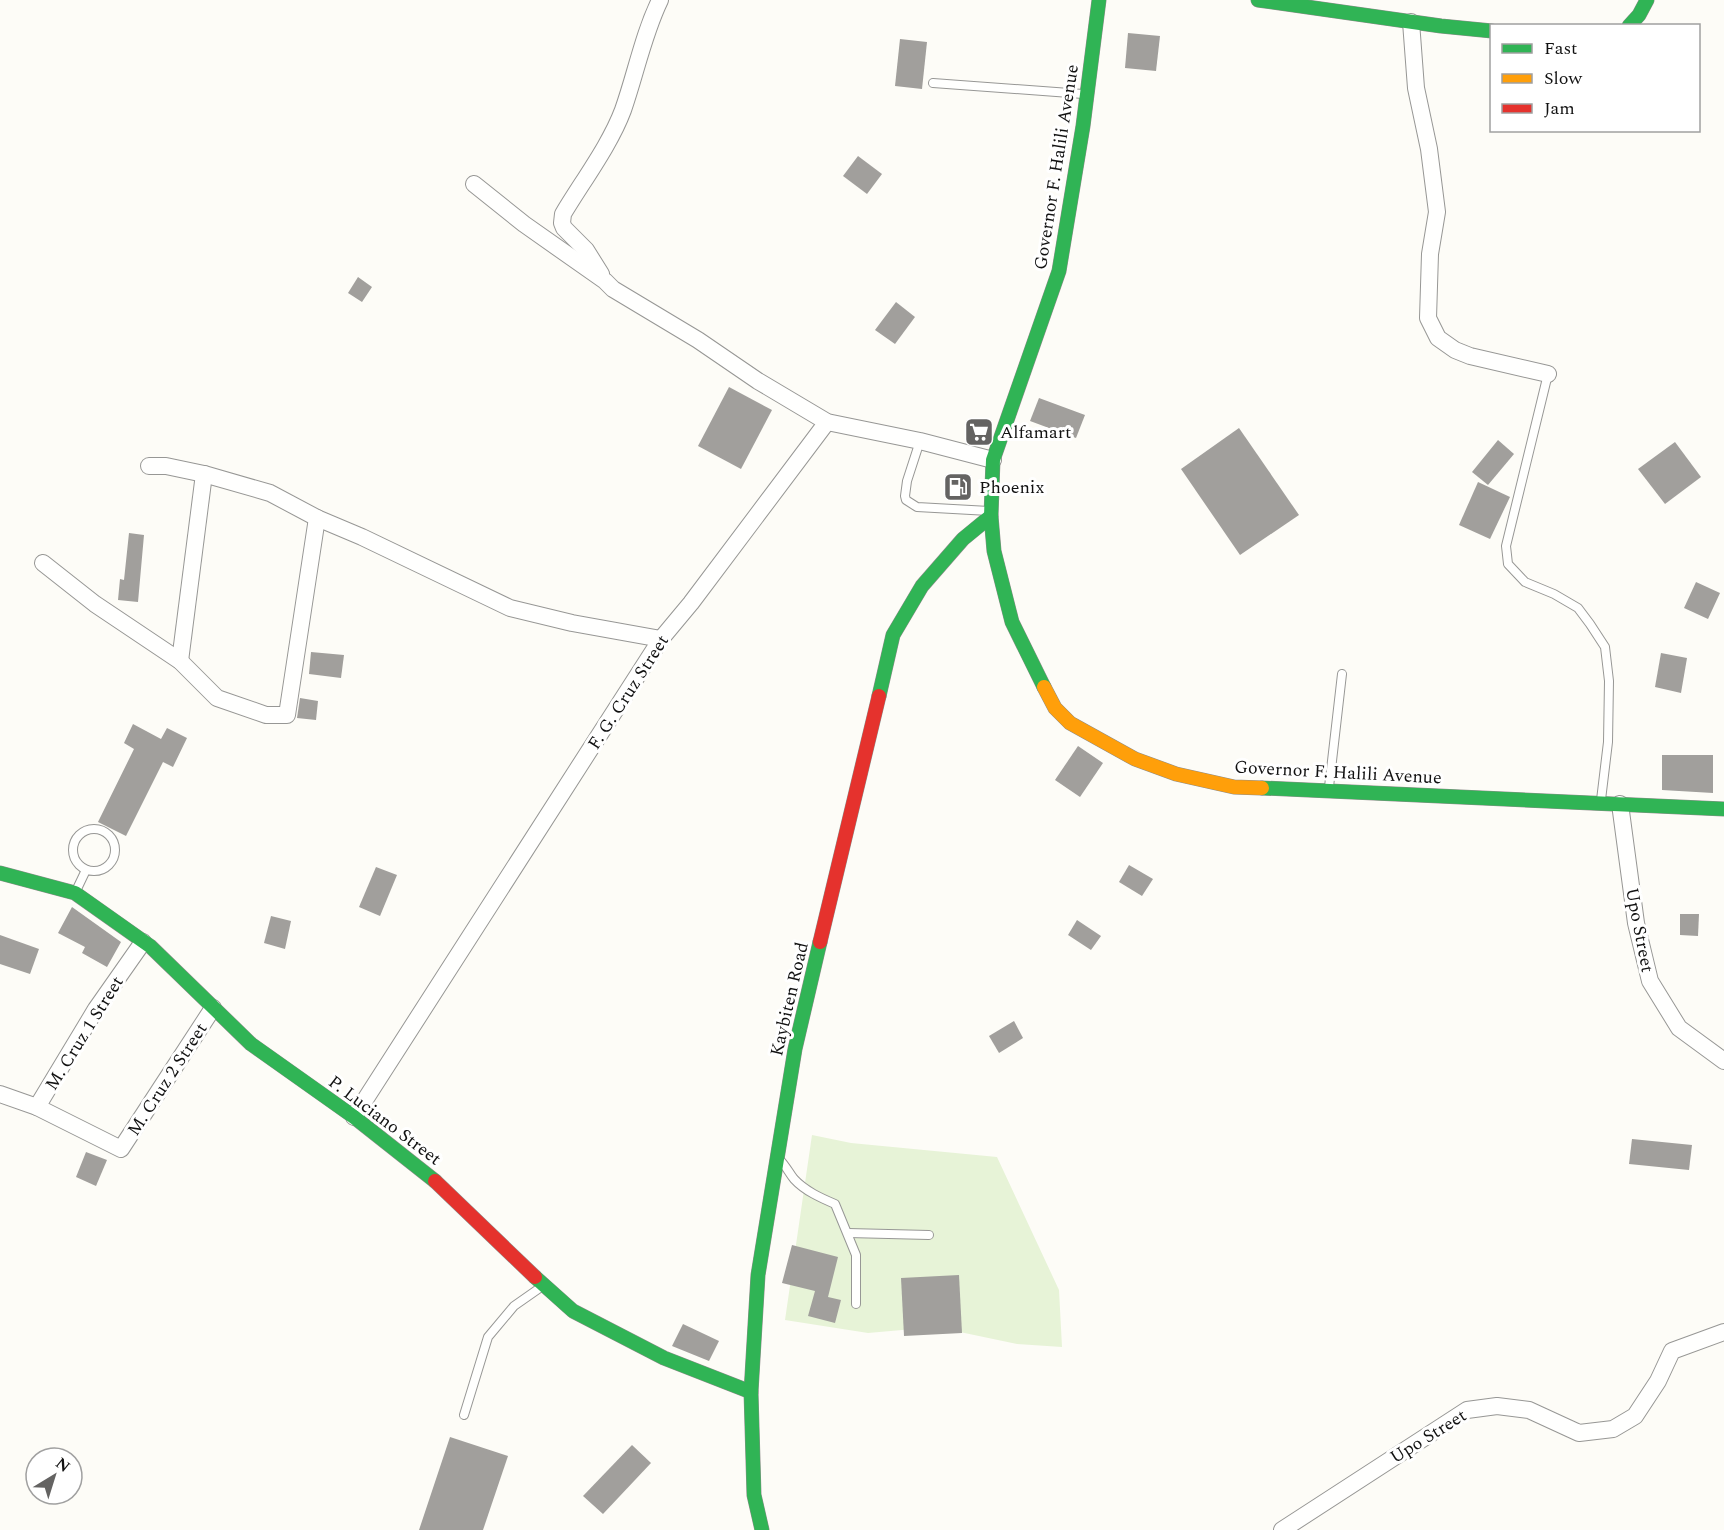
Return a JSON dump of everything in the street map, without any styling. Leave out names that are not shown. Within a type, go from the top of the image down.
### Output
[{"type":"street","points":[[605,281],[586,250],[564,228],[563,214],[622,112],[650,22],[660,0]]},
{"type":"street","name":"Governor F. Halili Avenue","points":[[1099,0],[1087,94],[1059,271],[993,459],[991,514],[994,551],[1012,622],[1055,708],[1070,723],[1135,759],[1176,774],[1234,787],[1724,809]]},
{"type":"street","points":[[1258,0],[1309,3],[1411,22],[1490,31]]},
{"type":"street","points":[[1634,20],[1647,0]]},
{"type":"street","points":[[1411,22],[1416,88],[1429,149],[1437,212],[1430,254],[1428,318],[1438,338],[1455,350],[1470,356],[1548,374]]},
{"type":"street","points":[[474,184],[613,289],[827,422],[993,459]]},
{"type":"street","name":"F. G. Cruz Street","points":[[354,1117],[661,639],[691,603],[827,422]]},
{"type":"street","points":[[149,466],[166,466],[204,474],[270,493],[317,518],[510,608],[572,623],[661,639]]},
{"type":"street","points":[[180,661],[204,474]]},
{"type":"street","name":"Kaybiten Road","points":[[762,1530],[754,1495],[751,1392],[758,1275],[795,1050],[893,634],[922,586],[963,538],[991,514]]},
{"type":"street","points":[[43,562],[95,604],[180,661],[218,698],[266,715],[287,715],[317,518]]},
{"type":"street","name":"Upo Street","points":[[1620,804],[1636,923],[1650,981],[1679,1028],[1724,1062]]},
{"type":"street","name":"P. Luciano Street","points":[[0,873],[75,893],[143,942],[251,1044],[354,1117],[439,1184],[573,1311],[664,1358],[751,1392]]},
{"type":"street","name":"M. Cruz 1 Street","points":[[87,1133],[37,1107],[96,1009],[143,942]]},
{"type":"street","name":"M. Cruz 2 Street","points":[[87,1133],[121,1149],[213,1008]]},
{"type":"street","points":[[0,1094],[37,1107]]},
{"type":"street","name":"Upo Street","points":[[1282,1530],[1467,1410],[1497,1406],[1529,1410],[1580,1433],[1613,1429],[1635,1416],[1658,1380],[1672,1351],[1724,1332]]},
{"type":"lane","points":[[933,83],[1087,94]]},
{"type":"lane","points":[[1548,374],[1506,546],[1508,564],[1525,582],[1554,594],[1578,608],[1605,646],[1609,681],[1608,742],[1601,802]]},
{"type":"lane","points":[[920,441],[907,480],[904,496],[906,500],[917,507],[991,514]]},
{"type":"lane","points":[[1329,791],[1342,674]]},
{"type":"lane","points":[[94,828],[108,834],[115,847],[112,861],[100,870],[86,870],[75,860],[72,845],[80,833],[94,828]]},
{"type":"lane","points":[[75,893],[86,870]]},
{"type":"lane","points":[[777,1156],[787,1166],[794,1179],[816,1195],[835,1204],[856,1255],[856,1304]]},
{"type":"lane","points":[[848,1233],[929,1235]]},
{"type":"lane","points":[[464,1415],[488,1337],[514,1306],[544,1285]]},
{"type":"green space","points":[[812,1135],[851,1143],[997,1157],[1059,1290],[1062,1347],[1017,1344],[936,1327],[868,1333],[785,1320]]},
{"type":"building","points":[[1128,33],[1160,36],[1156,71],[1125,68]]},
{"type":"building","points":[[900,39],[927,42],[922,89],[895,86]]},
{"type":"building","points":[[858,156],[882,174],[867,194],[843,176]]},
{"type":"building","points":[[358,277],[372,287],[362,302],[348,293]]},
{"type":"building","points":[[896,302],[915,317],[895,344],[875,330]]},
{"type":"building","points":[[729,387],[772,410],[741,469],[698,446]]},
{"type":"building","points":[[1039,398],[1085,415],[1076,438],[1030,421]]},
{"type":"building","points":[[1239,428],[1299,515],[1240,555],[1181,469]]},
{"type":"building","points":[[1498,440],[1514,454],[1488,485],[1472,472]]},
{"type":"building","points":[[1675,442],[1701,477],[1665,504],[1638,469]]},
{"type":"building","points":[[1478,482],[1510,497],[1490,539],[1459,525]]},
{"type":"building","points":[[129,533],[144,535],[138,602],[118,600],[120,579],[124,580]]},
{"type":"building","points":[[1696,582],[1720,593],[1708,619],[1684,608]]},
{"type":"building","points":[[311,652],[344,655],[341,678],[309,674]]},
{"type":"building","points":[[1661,653],[1687,658],[1681,693],[1655,687]]},
{"type":"building","points":[[300,698],[318,701],[316,720],[297,718]]},
{"type":"building","points":[[133,724],[161,739],[167,728],[187,738],[173,767],[163,762],[126,836],[98,822],[134,749],[124,743]]},
{"type":"building","points":[[1078,746],[1103,763],[1080,797],[1055,780]]},
{"type":"building","points":[[1662,755],[1713,755],[1713,793],[1662,790]]},
{"type":"building","points":[[1129,865],[1153,879],[1142,896],[1119,882]]},
{"type":"building","points":[[376,867],[397,875],[380,916],[359,907]]},
{"type":"building","points":[[72,907],[121,942],[107,967],[82,953],[85,947],[58,933]]},
{"type":"building","points":[[1680,914],[1699,914],[1698,936],[1680,935]]},
{"type":"building","points":[[271,916],[291,921],[285,949],[264,943]]},
{"type":"building","points":[[1077,920],[1101,936],[1091,950],[1068,935]]},
{"type":"building","points":[[0,935],[39,949],[30,974],[0,964]]},
{"type":"building","points":[[1014,1021],[1023,1038],[999,1053],[989,1036]]},
{"type":"building","points":[[1632,1139],[1692,1145],[1689,1170],[1629,1164]]},
{"type":"building","points":[[86,1152],[107,1160],[96,1186],[76,1177]]},
{"type":"building","points":[[792,1245],[838,1257],[828,1297],[841,1300],[835,1323],[808,1316],[815,1291],[782,1283]]},
{"type":"building","points":[[959,1275],[962,1333],[904,1336],[901,1278]]},
{"type":"building","points":[[683,1324],[719,1341],[709,1361],[672,1346]]},
{"type":"building","points":[[450,1437],[508,1456],[483,1530],[419,1530]]},
{"type":"building","points":[[632,1445],[651,1463],[603,1514],[583,1496]]},
{"type":"traffic: fast","points":[[1044,687],[1012,622],[994,551],[991,516],[993,460],[1059,271],[1083,126],[1099,0]]},
{"type":"traffic: fast","points":[[1258,0],[1490,31]]},
{"type":"traffic: fast","points":[[1631,24],[1647,0]]},
{"type":"traffic: fast","points":[[879,696],[893,635],[922,586],[963,539],[991,516]]},
{"type":"traffic: fast","points":[[1262,788],[1724,809]]},
{"type":"traffic: fast","points":[[0,873],[75,893],[150,946],[251,1044],[354,1117],[435,1181]]},
{"type":"traffic: fast","points":[[762,1530],[754,1495],[751,1392],[758,1275],[795,1049],[820,942]]},
{"type":"traffic: fast","points":[[535,1277],[573,1311],[664,1358],[751,1392]]},
{"type":"traffic: slow","points":[[1044,687],[1055,708],[1070,723],[1135,759],[1176,774],[1234,787],[1262,788]]},
{"type":"traffic: jam","points":[[820,942],[879,696]]},
{"type":"traffic: jam","points":[[435,1181],[535,1277]]},
{"type":"place","name":"Alfamart","points":[[979,432]]},
{"type":"place","name":"Phoenix","points":[[958,487]]}]
